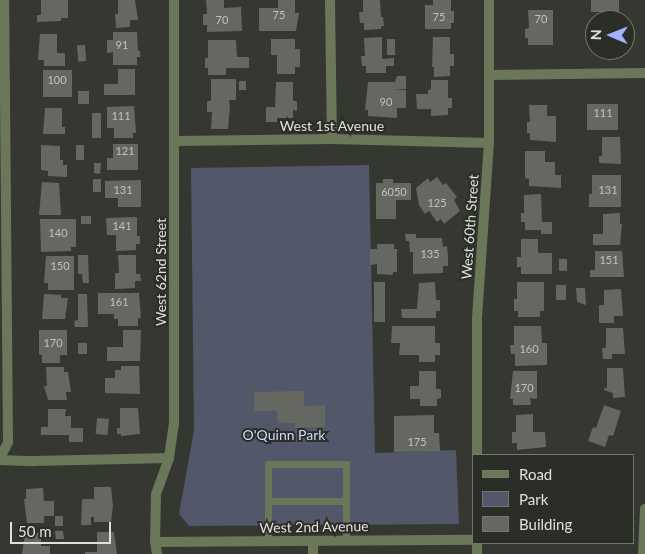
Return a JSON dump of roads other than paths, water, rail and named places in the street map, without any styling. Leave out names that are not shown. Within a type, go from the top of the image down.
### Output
[{"type":"street","points":[[4,0],[8,442],[0,459],[33,461],[169,458]]},
{"type":"street","name":"West 62nd Street","points":[[157,554],[155,542],[156,494],[169,458],[174,424],[174,0]]},
{"type":"street","points":[[330,0],[332,139]]},
{"type":"street","name":"West 60th Street","points":[[477,454],[477,318],[489,142],[489,0]]},
{"type":"street","points":[[490,75],[645,73]]},
{"type":"street","name":"West 1st Avenue","points":[[175,141],[332,139],[489,142]]},
{"type":"street","points":[[643,554],[638,537],[645,509]]},
{"type":"street","name":"West 2nd Avenue","points":[[155,542],[472,540]]},
{"type":"street","points":[[313,541],[313,554]]},
{"type":"street","name":"West 62nd Street","points":[[150,554],[155,542]]},
{"type":"lane","points":[[268,541],[268,464],[346,464],[346,540]]},
{"type":"lane","points":[[268,501],[346,502]]},
{"type":"park label","name":"O'Quinn Park","points":[[284,435]]}]
